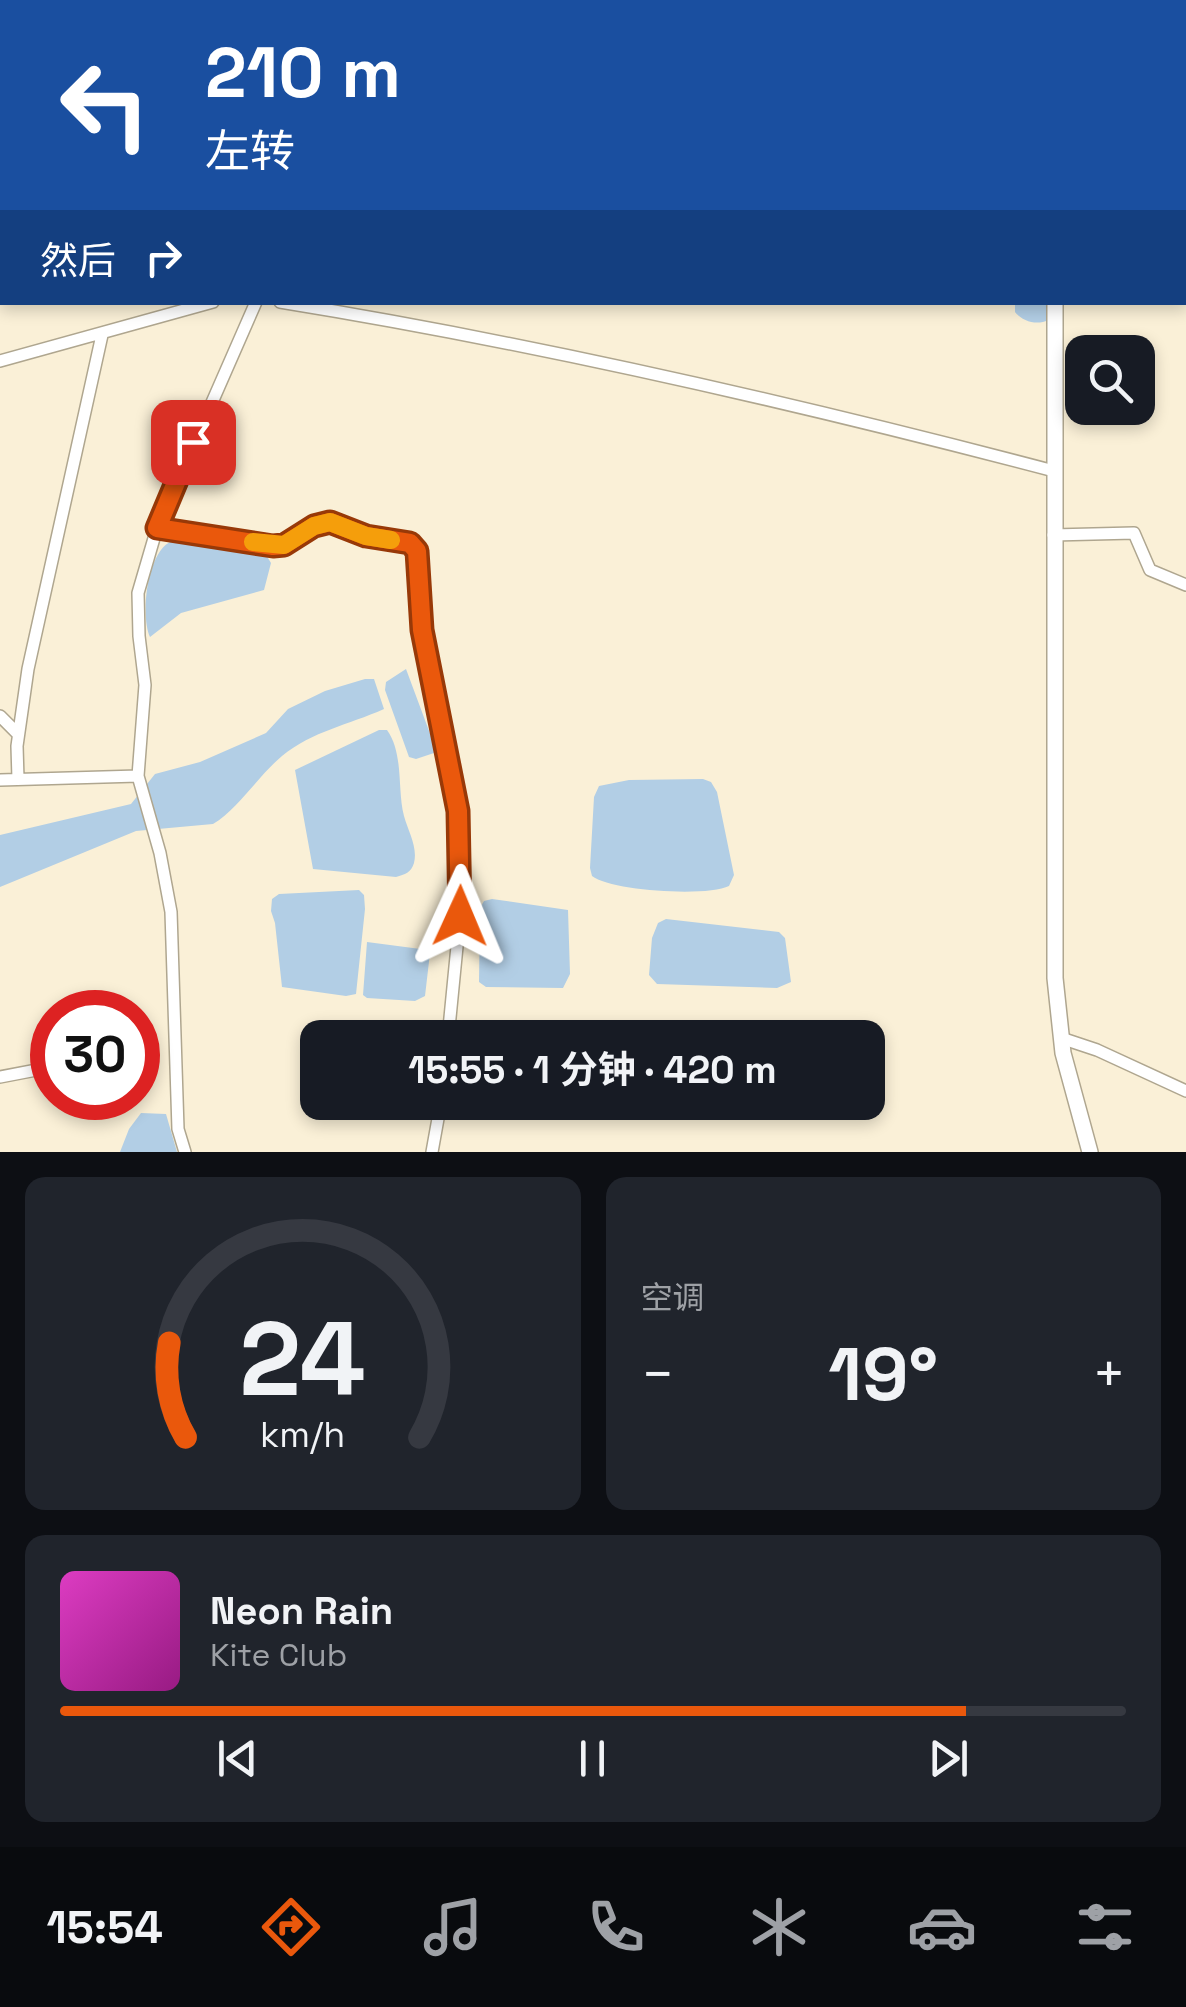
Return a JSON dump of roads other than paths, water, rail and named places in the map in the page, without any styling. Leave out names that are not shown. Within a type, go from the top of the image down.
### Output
[{"type":"street","points":[[0,361],[203,305]]},
{"type":"street","points":[[185,1152],[178,1129],[171,912],[138,776],[145,691],[138,592],[157,528],[255,305]]},
{"type":"street","points":[[298,305],[461,332],[573,356],[1054,472]]},
{"type":"street","points":[[1055,305],[1054,978],[1061,1038],[1090,1152]]},
{"type":"street","points":[[18,779],[18,734],[53,552],[102,335]]},
{"type":"street","points":[[157,528],[273,546],[284,545],[314,526],[330,522],[366,536],[410,543],[417,551],[422,630],[458,811],[460,916],[450,1020]]},
{"type":"street","points":[[1053,535],[1134,534],[1150,570],[1186,585]]},
{"type":"street","points":[[0,716],[18,734]]},
{"type":"street","points":[[0,780],[138,776]]},
{"type":"street","points":[[1061,1038],[1097,1050],[1186,1092]]},
{"type":"street","points":[[0,1077],[30,1071]]},
{"type":"street","points":[[432,1152],[438,1120]]},
{"type":"water","points":[[1015,305],[1049,305],[1048,320],[1039,323],[1015,312]]},
{"type":"water","points":[[172,541],[263,550],[271,563],[264,590],[181,613],[150,637],[146,600],[151,570],[163,547]]},
{"type":"water","points":[[406,669],[435,747],[434,753],[416,759],[409,757],[385,690],[386,682]]},
{"type":"water","points":[[374,679],[384,709],[294,747],[213,824],[136,831],[0,887],[0,835],[131,804],[155,774],[200,762],[266,733],[288,709],[325,691]]},
{"type":"water","points":[[379,730],[387,730],[396,750],[402,806],[415,851],[413,866],[396,877],[313,869],[295,770]]},
{"type":"water","points":[[629,780],[711,782],[717,792],[734,875],[729,886],[659,891],[618,885],[592,876],[594,797],[599,786]]},
{"type":"water","points":[[359,890],[364,895],[365,909],[356,994],[282,987],[272,899],[279,894]]},
{"type":"water","points":[[484,901],[568,910],[570,974],[563,988],[486,987],[479,982],[480,908]]},
{"type":"water","points":[[666,919],[779,932],[785,938],[791,982],[777,988],[657,984],[649,975],[652,938],[658,923]]},
{"type":"water","points":[[367,942],[428,950],[425,996],[415,1001],[363,995]]},
{"type":"water","points":[[160,1114],[166,1114],[177,1152],[120,1152],[136,1120],[160,1120]]}]
